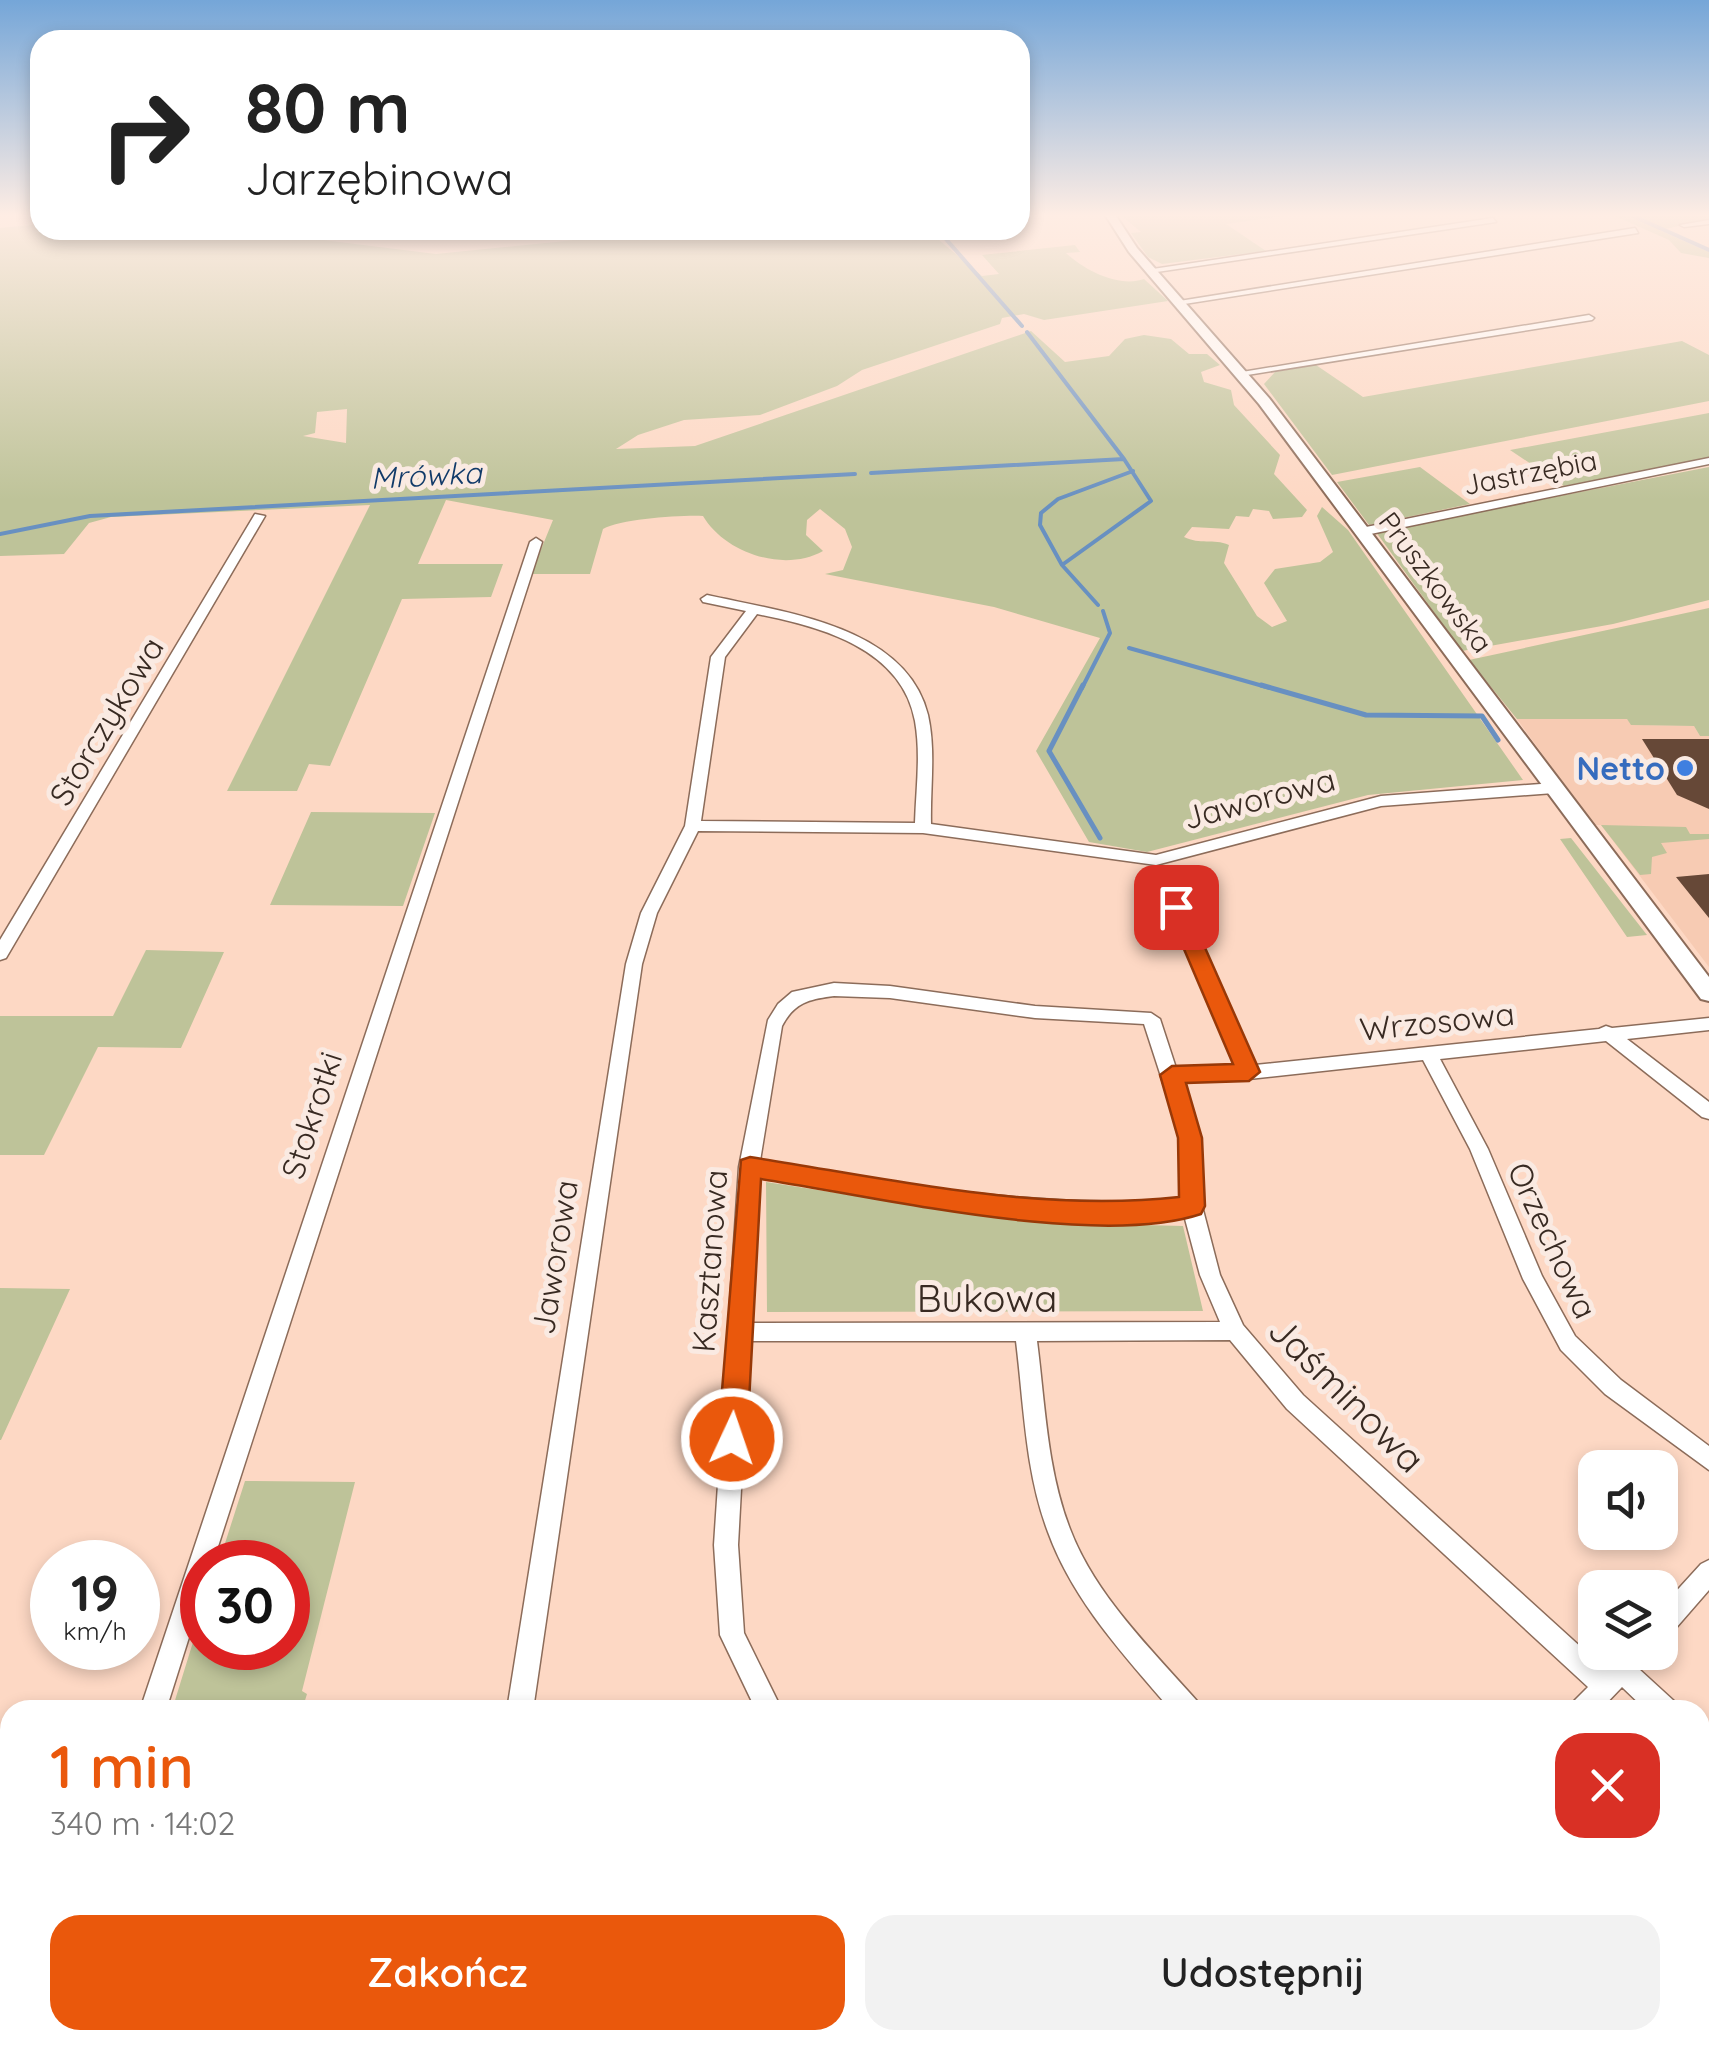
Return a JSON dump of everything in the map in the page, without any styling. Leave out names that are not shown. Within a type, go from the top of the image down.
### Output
[{"type":"street","name":"Pruszkowska","points":[[1184,309],[1240,373],[1709,993]]},
{"type":"street","points":[[1240,373],[1589,318]]},
{"type":"street","name":"Jastrzębia","points":[[1361,532],[1709,461]]},
{"type":"street","name":"Storczykowa","points":[[0,954],[260,516]]},
{"type":"street","name":"Stokrotki","points":[[156,1700],[536,542]]},
{"type":"street","points":[[707,599],[841,634],[877,654],[903,678],[920,720],[923,828]]},
{"type":"street","name":"Jaworowa","points":[[522,1700],[634,964],[648,914],[693,826],[718,658],[753,610]]},
{"type":"street","name":"Jaworowa","points":[[693,826],[923,828],[1156,860],[1382,801],[1554,788]]},
{"type":"street","name":"Jaworowa","points":[[1162,874],[1249,1072]]},
{"type":"street","name":"Kasztanowa","points":[[764,1700],[732,1635],[726,1546],[750,1167],[774,1026],[783,1005],[810,992],[846,990],[1041,1012],[1106,1012],[1151,1020]]},
{"type":"street","name":"Jaśminowa","points":[[1151,1020],[1190,1138],[1192,1206],[1210,1274],[1235,1331],[1295,1402],[1578,1634]]},
{"type":"street","name":"Wrzosowa","points":[[1172,1075],[1249,1072],[1709,1024]]},
{"type":"street","points":[[1606,1032],[1709,1112]]},
{"type":"street","name":"Orzechowa","points":[[1428,1052],[1479,1149],[1534,1279],[1568,1343],[1613,1387],[1709,1459]]},
{"type":"street","points":[[750,1167],[1028,1210],[1128,1214],[1192,1206]]},
{"type":"street","name":"Bukowa","points":[[739,1332],[1235,1331]]},
{"type":"street","points":[[1026,1333],[1049,1494],[1069,1555],[1103,1611],[1179,1700]]},
{"type":"street","points":[[1678,1607],[1709,1572]]},
{"type":"street","points":[[1592,1700],[1622,1670]]},
{"type":"street","name":"Jaśminowa","points":[[1622,1670],[1654,1700]]},
{"type":"shaded area","points":[[1517,719],[1627,719],[1632,725],[1694,726],[1700,736],[1709,736],[1709,967],[1601,825],[1594,825]]},
{"type":"green space","points":[[0,309],[1118,309],[1044,320],[1024,314],[1002,318],[1000,324],[862,370],[837,386],[760,415],[684,420],[638,435],[616,449],[695,446],[1031,331],[1065,362],[1109,356],[1125,339],[1144,335],[1171,339],[1189,354],[1207,354],[1220,365],[1201,372],[1204,382],[1231,390],[1234,405],[1280,455],[1274,474],[1307,510],[1302,517],[1273,519],[1269,511],[1253,509],[1249,517],[1236,516],[1229,529],[1192,527],[1184,537],[1229,545],[1224,563],[1257,616],[1272,627],[1287,621],[1264,583],[1275,569],[1320,562],[1333,552],[1317,516],[1322,507],[1348,530],[1523,780],[1368,795],[1147,852],[1089,842],[1036,751],[1100,638],[994,607],[825,574],[843,570],[852,547],[845,529],[820,509],[807,520],[806,535],[823,551],[808,557],[791,560],[757,556],[726,540],[703,516],[666,517],[603,529],[590,574],[531,574],[553,520],[446,500],[418,564],[503,564],[491,597],[402,599],[330,766],[309,764],[297,791],[227,791],[370,505],[111,517],[89,523],[64,554],[0,556]],"holes":[[[347,409],[346,443],[303,436],[315,433],[317,412]]]},
{"type":"green space","points":[[1682,341],[1709,355],[1709,401],[1332,475],[1264,384],[1275,372],[1316,365],[1363,397]]},
{"type":"green space","points":[[1709,413],[1709,458],[1564,486],[1510,450]]},
{"type":"green space","points":[[1420,467],[1470,504],[1369,525],[1337,482]]},
{"type":"green space","points":[[1709,467],[1709,600],[1613,624],[1462,651],[1376,532]]},
{"type":"green space","points":[[1709,608],[1709,736],[1700,736],[1694,726],[1631,725],[1627,719],[1517,719],[1469,660]]},
{"type":"green space","points":[[311,812],[435,813],[403,906],[270,905]]},
{"type":"green space","points":[[1601,825],[1686,827],[1690,834],[1709,834],[1709,839],[1661,843],[1667,853],[1652,857],[1651,874],[1640,875]]},
{"type":"green space","points":[[1571,838],[1647,935],[1627,937],[1560,839]]},
{"type":"green space","points":[[146,950],[224,952],[181,1048],[98,1047],[44,1155],[0,1155],[0,1016],[113,1016]]},
{"type":"green space","points":[[766,1182],[1025,1222],[1183,1226],[1203,1311],[767,1312]]},
{"type":"green space","points":[[0,1288],[70,1289],[1,1440],[0,1440]]},
{"type":"green space","points":[[245,1481],[355,1482],[310,1659],[310,1540],[226,1540]]},
{"type":"green space","points":[[184,1670],[307,1670],[302,1691],[307,1694],[305,1700],[175,1700]]},
{"type":"building","name":"Netto","points":[[1642,739],[1709,739],[1709,809],[1677,795]]},
{"type":"building","points":[[1709,874],[1709,918],[1676,877]]},
{"type":"waterway","name":"Mrówka","points":[[1007,309],[1022,326]]},
{"type":"waterway","name":"Mrówka","points":[[1027,332],[1124,459]]},
{"type":"waterway","name":"Mrówka","points":[[871,473],[1124,459]]},
{"type":"waterway","points":[[1124,459],[1132,471]]},
{"type":"waterway","points":[[1062,565],[1040,525],[1041,513],[1058,499],[1132,471]]},
{"type":"waterway","points":[[1062,565],[1151,501],[1132,471]]},
{"type":"waterway","name":"Mrówka","points":[[0,534],[90,516],[855,474]]},
{"type":"waterway","points":[[1062,565],[1098,605]]},
{"type":"waterway","points":[[1082,688],[1110,633],[1103,611]]},
{"type":"waterway","points":[[1129,648],[1270,688]]},
{"type":"waterway","points":[[1083,685],[1049,751],[1100,838]]},
{"type":"waterway","points":[[1261,685],[1366,715],[1482,716],[1498,740]]},
{"type":"place","name":"Netto","points":[[1685,768]]},
{"type":"route","points":[[732,1439],[750,1167],[1028,1210],[1128,1214],[1192,1206],[1190,1138],[1172,1075],[1249,1072],[1176,907]]}]
